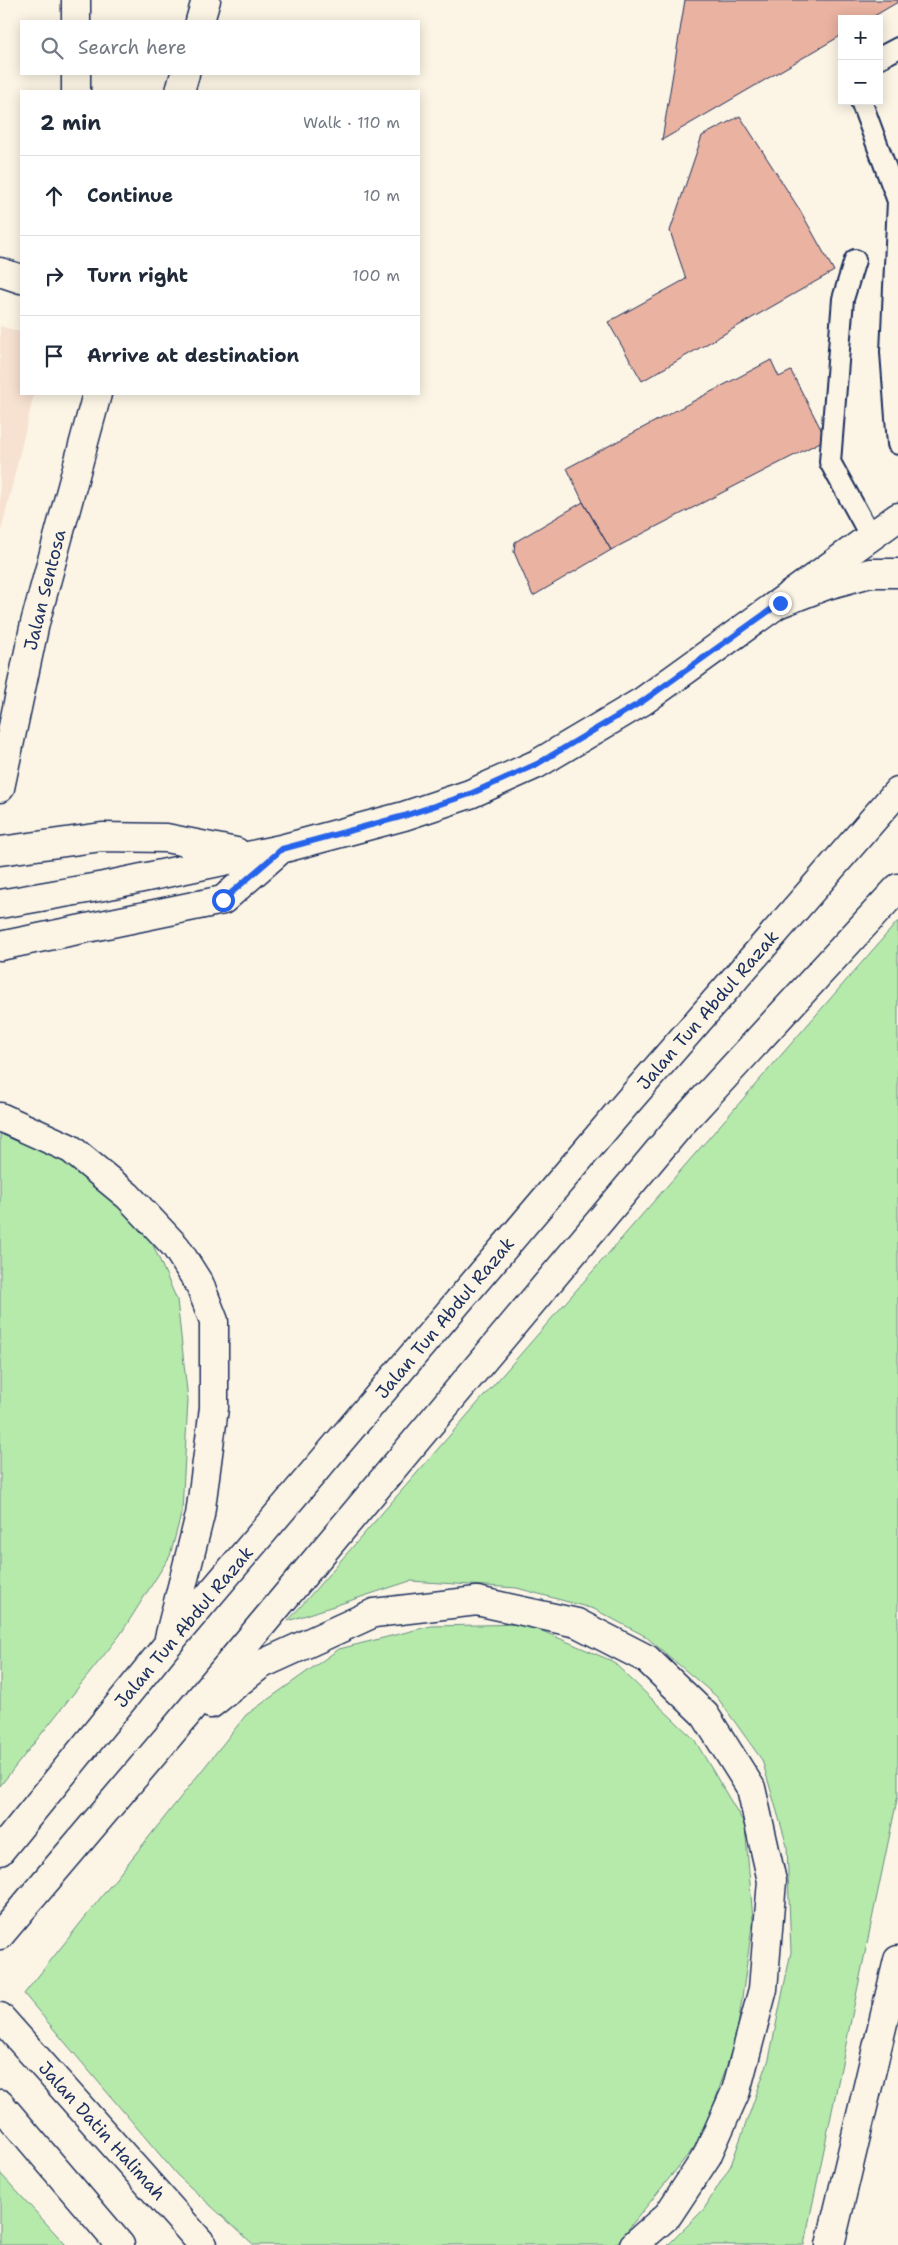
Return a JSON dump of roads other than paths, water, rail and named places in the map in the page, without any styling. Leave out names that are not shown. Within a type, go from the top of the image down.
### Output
[{"type":"main road","points":[[76,0],[76,20]]},
{"type":"main road","points":[[200,20],[206,0]]},
{"type":"main road","points":[[76,75],[76,90]]},
{"type":"main road","points":[[180,90],[185,75]]},
{"type":"main road","points":[[0,272],[20,279]]},
{"type":"main road","name":"Jalan Sentosa","points":[[0,788],[35,623],[97,395]]},
{"type":"main road","points":[[0,904],[104,886],[250,854],[282,849],[404,816],[470,794],[537,764],[643,701],[898,517]]},
{"type":"main road","points":[[780,603],[827,585],[870,573],[898,573]]},
{"type":"main road","name":"Jalan Tun Abdul Razak","points":[[0,1851],[168,1644],[625,1105],[898,791]]},
{"type":"main road","points":[[0,851],[102,836],[166,838],[250,854]]},
{"type":"main road","points":[[0,946],[223,900],[282,849]]},
{"type":"main road","points":[[0,1935],[681,1124],[898,888]]},
{"type":"main road","points":[[0,1117],[71,1149],[128,1196],[176,1247],[200,1285],[214,1321],[214,1408],[200,1515],[168,1644]]},
{"type":"main road","points":[[167,1738],[260,1665],[374,1613],[477,1601],[577,1623],[647,1659],[705,1715],[751,1788],[772,1881],[763,1989],[736,2091],[708,2156],[668,2214],[634,2245]]},
{"type":"main road","points":[[830,2245],[898,1960]]},
{"type":"main road","name":"Jalan Datin Halimah","points":[[0,2017],[202,2244]]},
{"type":"main road","points":[[0,2104],[120,2245]]},
{"type":"lane","points":[[883,56],[898,48]]},
{"type":"lane","points":[[862,105],[898,201],[891,352],[898,444]]},
{"type":"lane","points":[[855,260],[844,299],[830,462],[871,536]]},
{"type":"lane","points":[[836,2216],[840,2245]]}]
